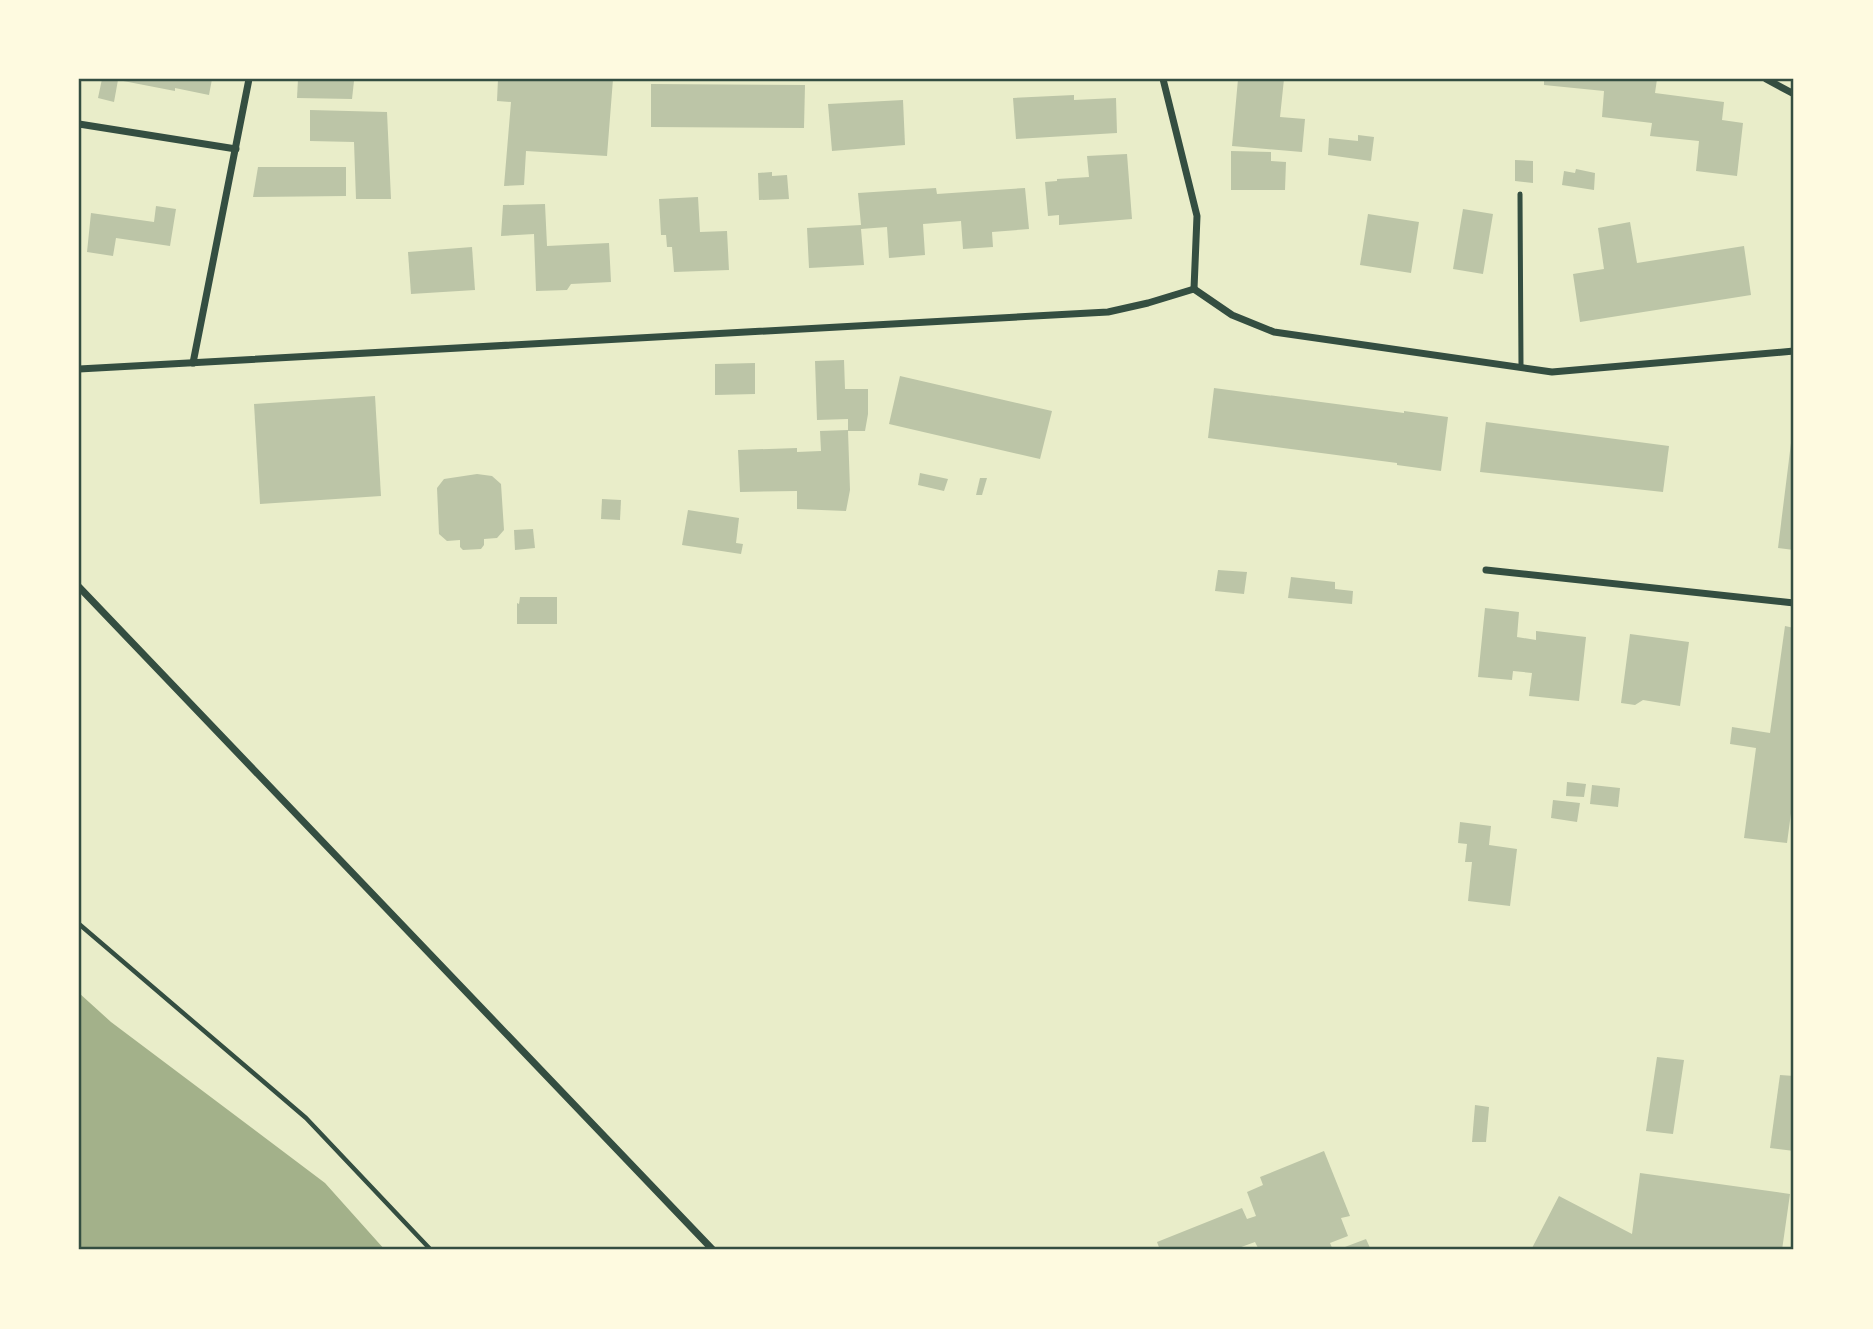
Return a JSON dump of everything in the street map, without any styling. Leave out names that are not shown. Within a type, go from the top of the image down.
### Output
[{"type":"street","points":[[192,363],[249,79]]},
{"type":"street","points":[[1163,79],[1197,216],[1194,289]]},
{"type":"street","points":[[1766,79],[1794,94]]},
{"type":"street","points":[[79,124],[236,149]]},
{"type":"street","points":[[79,369],[1108,312],[1194,289]]},
{"type":"street","points":[[1194,289],[1232,315],[1274,332],[1552,372],[1794,351]]},
{"type":"street","points":[[1486,570],[1794,603]]},
{"type":"street","points":[[79,587],[713,1250]]},
{"type":"lane","points":[[1520,194],[1521,367]]},
{"type":"path","points":[[79,924],[306,1118],[431,1250]]},
{"type":"shaded area","points":[[79,993],[111,1022],[325,1183],[385,1250],[79,1250]]},
{"type":"building","points":[[102,79],[212,79],[209,95],[118,80],[114,102],[98,98]]},
{"type":"building","points":[[298,79],[354,81],[352,99],[297,98]]},
{"type":"building","points":[[498,79],[613,79],[607,156],[526,151],[524,185],[504,186],[511,102],[497,101]]},
{"type":"building","points":[[1238,79],[1284,79],[1280,117],[1305,119],[1302,152],[1232,146]]},
{"type":"building","points":[[1544,79],[1657,79],[1655,93],[1724,102],[1722,120],[1743,123],[1737,176],[1696,171],[1699,141],[1650,136],[1652,123],[1602,117],[1604,91],[1544,85]]},
{"type":"building","points":[[651,84],[805,85],[804,128],[651,127]]},
{"type":"building","points":[[1074,95],[1074,100],[1116,98],[1117,133],[1016,139],[1013,98]]},
{"type":"building","points":[[903,100],[905,145],[832,151],[828,104]]},
{"type":"building","points":[[310,110],[387,112],[391,199],[356,199],[354,142],[310,141]]},
{"type":"building","points":[[1358,135],[1374,137],[1371,161],[1328,155],[1329,138],[1358,141]]},
{"type":"building","points":[[1231,151],[1271,152],[1271,161],[1286,162],[1285,190],[1231,190]]},
{"type":"building","points":[[1127,154],[1132,219],[1059,225],[1059,215],[1048,216],[1045,182],[1089,177],[1087,156]]},
{"type":"building","points":[[1515,160],[1533,161],[1533,183],[1515,181]]},
{"type":"building","points":[[258,167],[346,167],[346,196],[253,197]]},
{"type":"building","points":[[1576,169],[1595,173],[1594,190],[1562,185],[1564,171],[1575,173]]},
{"type":"building","points":[[772,172],[772,176],[787,175],[789,199],[759,200],[758,173]]},
{"type":"building","points":[[936,188],[937,194],[1025,188],[1029,229],[992,232],[993,247],[963,249],[961,221],[923,224],[925,255],[889,258],[887,227],[861,229],[864,265],[809,268],[807,228],[861,225],[858,193]]},
{"type":"building","points":[[698,197],[700,232],[727,231],[729,270],[674,272],[672,247],[667,247],[666,235],[661,235],[659,199]]},
{"type":"building","points":[[545,204],[547,246],[609,243],[611,282],[571,284],[567,290],[536,291],[534,234],[501,236],[503,205]]},
{"type":"building","points":[[156,206],[176,209],[170,246],[116,238],[113,256],[87,252],[91,213],[154,222]]},
{"type":"building","points":[[1463,209],[1493,214],[1483,274],[1453,269]]},
{"type":"building","points":[[1368,214],[1419,222],[1411,273],[1360,265]]},
{"type":"building","points":[[1630,222],[1637,263],[1744,246],[1751,295],[1580,322],[1573,274],[1604,269],[1598,228]]},
{"type":"building","points":[[472,247],[475,290],[411,294],[408,252]]},
{"type":"building","points":[[844,360],[845,389],[868,389],[865,431],[848,431],[850,490],[846,511],[797,509],[797,491],[740,492],[738,450],[797,448],[797,452],[821,451],[820,431],[848,430],[848,419],[817,420],[815,361]]},
{"type":"building","points":[[755,363],[755,394],[715,395],[715,364]]},
{"type":"building","points":[[900,376],[1052,411],[1040,459],[889,424]]},
{"type":"building","points":[[1214,388],[1448,417],[1441,471],[1208,438]]},
{"type":"building","points":[[375,396],[381,496],[260,504],[254,404]]},
{"type":"building","points":[[1486,422],[1669,446],[1663,492],[1480,472]]},
{"type":"building","points":[[1794,427],[1794,550],[1778,548]]},
{"type":"building","points":[[920,473],[948,479],[944,491],[918,485]]},
{"type":"building","points":[[477,474],[492,476],[501,484],[504,530],[497,538],[484,539],[481,549],[463,550],[460,540],[447,541],[439,534],[437,488],[444,479]]},
{"type":"building","points":[[980,478],[987,478],[982,495],[976,495]]},
{"type":"building","points":[[602,499],[621,500],[620,520],[601,519]]},
{"type":"building","points":[[688,510],[739,518],[736,543],[743,544],[741,554],[682,545]]},
{"type":"building","points":[[533,529],[535,548],[515,550],[514,530]]},
{"type":"building","points":[[1218,570],[1247,572],[1244,594],[1215,591]]},
{"type":"building","points":[[1291,577],[1335,582],[1335,589],[1353,591],[1352,604],[1288,598]]},
{"type":"building","points":[[520,597],[557,597],[557,624],[517,624],[517,603],[519,604]]},
{"type":"building","points":[[1485,608],[1519,612],[1517,637],[1536,640],[1536,631],[1586,637],[1579,701],[1529,696],[1532,673],[1513,671],[1512,680],[1478,677]]},
{"type":"building","points":[[1785,626],[1794,628],[1794,791],[1787,843],[1744,838],[1756,748],[1730,744],[1732,727],[1770,733]]},
{"type":"building","points":[[1630,634],[1689,642],[1680,706],[1643,700],[1635,705],[1621,703]]},
{"type":"building","points":[[1567,782],[1586,784],[1584,797],[1566,796]]},
{"type":"building","points":[[1592,785],[1620,788],[1618,807],[1590,804]]},
{"type":"building","points":[[1553,800],[1580,803],[1577,822],[1551,818]]},
{"type":"building","points":[[1460,822],[1491,826],[1489,845],[1517,849],[1510,906],[1468,901],[1472,862],[1465,862],[1467,844],[1458,843]]},
{"type":"building","points":[[1657,1057],[1684,1060],[1673,1134],[1646,1131]]},
{"type":"building","points":[[1780,1075],[1794,1076],[1794,1151],[1770,1148]]},
{"type":"building","points":[[1475,1105],[1489,1107],[1486,1142],[1472,1142]]},
{"type":"building","points":[[1324,1151],[1350,1216],[1341,1218],[1348,1236],[1330,1243],[1333,1250],[1259,1250],[1255,1242],[1233,1250],[1160,1250],[1157,1242],[1242,1208],[1247,1219],[1256,1216],[1247,1192],[1263,1185],[1260,1177]]},
{"type":"building","points":[[1640,1173],[1790,1194],[1782,1250],[1531,1250],[1559,1196],[1632,1234]]},
{"type":"building","points":[[1366,1239],[1371,1250],[1337,1250]]}]
